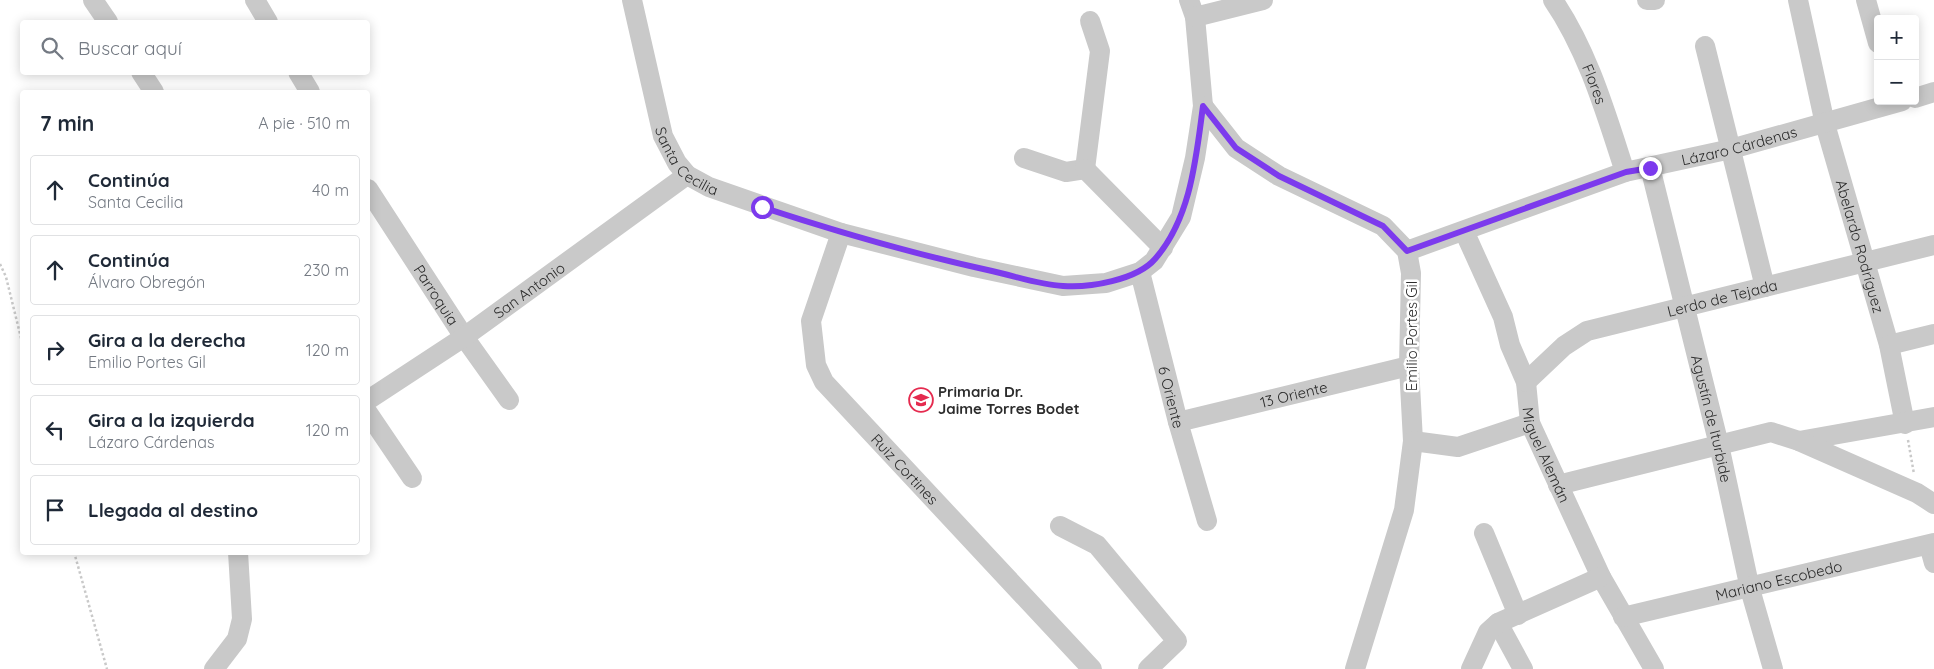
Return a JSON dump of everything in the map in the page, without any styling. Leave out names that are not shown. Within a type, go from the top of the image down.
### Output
[{"type":"street","points":[[93,0],[107,20]]},
{"type":"street","points":[[255,0],[267,20]]},
{"type":"street","name":"Santa Cecilia","points":[[632,0],[663,136],[676,163],[687,175],[726,194],[841,233],[974,267],[1063,286],[1106,283],[1140,272]]},
{"type":"street","points":[[1140,272],[1154,261],[1164,248],[1181,217],[1195,158],[1203,106],[1192,8],[1263,0]]},
{"type":"street","name":"Flores","points":[[1553,0],[1562,12],[1597,88],[1626,172]]},
{"type":"street","points":[[1647,0],[1655,0]]},
{"type":"street","name":"Abelardo Rodríguez","points":[[1798,0],[1825,124],[1889,346],[1905,424]]},
{"type":"street","points":[[1866,0],[1874,29]]},
{"type":"street","points":[[1085,169],[1100,51],[1090,21]]},
{"type":"street","points":[[1705,46],[1765,287]]},
{"type":"street","points":[[142,75],[153,90]]},
{"type":"street","points":[[300,75],[309,90]]},
{"type":"street","points":[[1919,97],[1934,92]]},
{"type":"street","name":"Lázaro Cárdenas","points":[[1407,251],[1626,172],[1731,149],[1825,124],[1886,105]]},
{"type":"street","points":[[1203,106],[1236,148],[1279,176],[1383,226],[1407,251]]},
{"type":"street","points":[[1024,158],[1066,172],[1085,169]]},
{"type":"street","name":"Agustín de Iturbide","points":[[1650,168],[1719,445],[1750,588],[1773,669]]},
{"type":"street","points":[[1085,169],[1164,248]]},
{"type":"street","name":"San Antonio","points":[[370,399],[464,337],[687,175]]},
{"type":"street","name":"Parroquia","points":[[370,192],[464,337],[509,400]]},
{"type":"street","name":"Miguel Alemán","points":[[1464,231],[1503,317],[1510,345],[1526,382],[1530,423],[1601,577],[1654,669]]},
{"type":"street","name":"Ruiz Cortines","points":[[841,233],[811,321],[816,365],[824,382],[1092,669]]},
{"type":"street","name":"Lerdo de Tejada","points":[[1526,382],[1564,346],[1587,331],[1863,261],[1934,245]]},
{"type":"street","name":"Emilio Portes Gil","points":[[1355,669],[1404,510],[1413,441],[1409,366],[1411,273],[1407,251]]},
{"type":"street","name":"6 Oriente","points":[[1140,272],[1178,422],[1207,521]]},
{"type":"street","points":[[1889,346],[1934,334]]},
{"type":"street","name":"13 Oriente","points":[[1178,422],[1409,366]]},
{"type":"street","points":[[370,416],[412,478]]},
{"type":"street","points":[[1799,441],[1905,424],[1934,417]]},
{"type":"street","points":[[1413,441],[1458,447],[1530,423]]},
{"type":"street","points":[[1558,485],[1771,432],[1799,441],[1917,493],[1934,504]]},
{"type":"street","points":[[1060,526],[1104,541],[1177,641],[1148,669]]},
{"type":"street","points":[[1484,533],[1518,615]]},
{"type":"street","name":"Mariano Escobedo","points":[[1624,617],[1750,588],[1932,550]]},
{"type":"street","points":[[214,669],[237,638],[242,619],[238,555]]},
{"type":"street","points":[[1470,669],[1488,632],[1498,623],[1601,577]]},
{"type":"street","points":[[1498,623],[1523,669]]},
{"type":"path","points":[[0,264],[6,276],[20,334]]},
{"type":"path","points":[[1905,424],[1917,493]]},
{"type":"path","points":[[75,555],[107,669]]},
{"type":"place","name":"Primaria Dr. Jaime Torres Bodet","points":[[921,400]]},
{"type":"route","points":[[762,207],[841,233],[974,267],[1063,286],[1106,283],[1140,272],[1154,261],[1164,248],[1181,217],[1195,158],[1203,106],[1236,148],[1279,176],[1383,226],[1407,251],[1626,172],[1650,168]]}]
